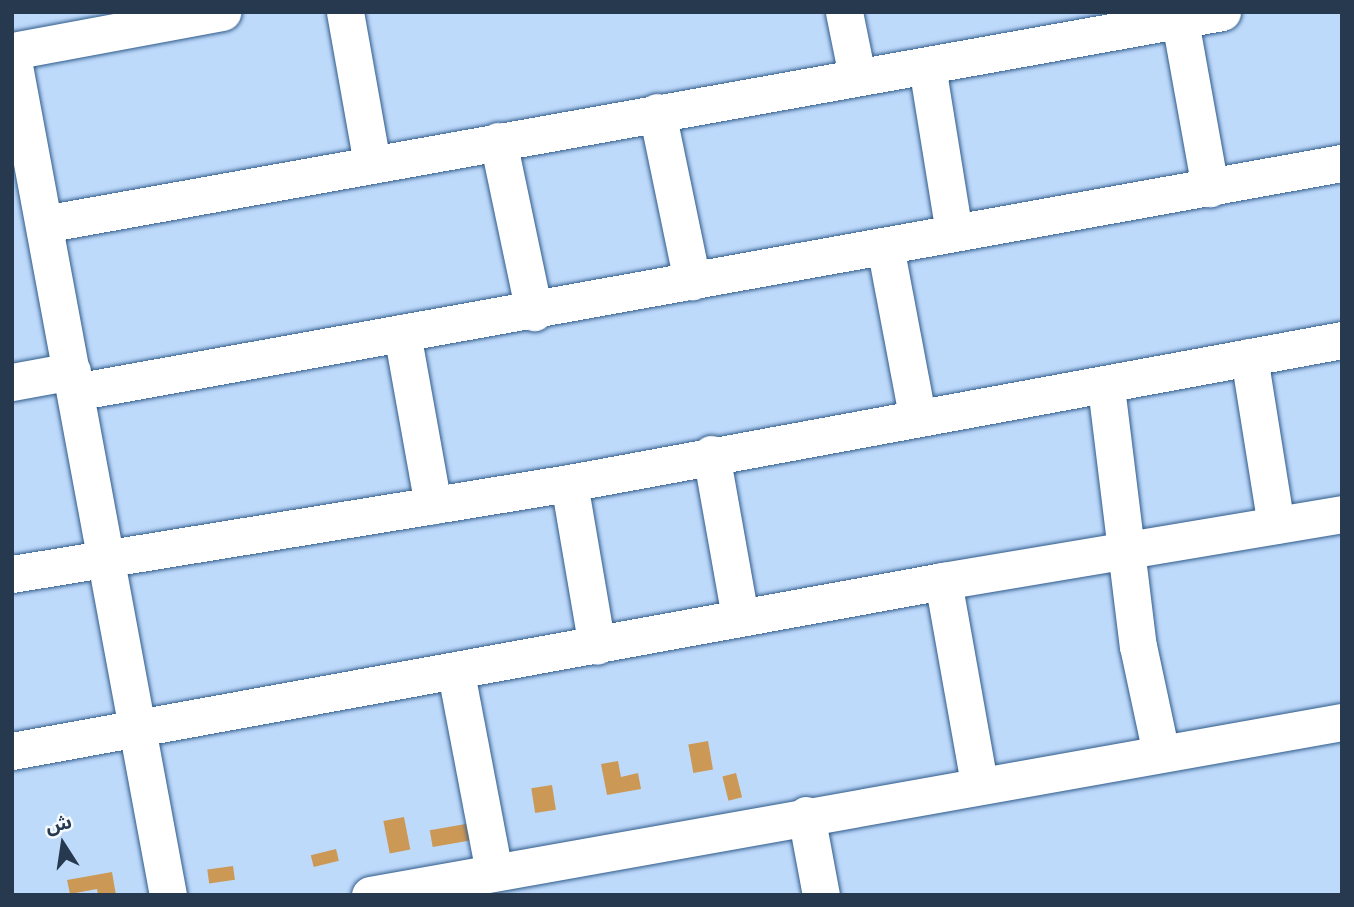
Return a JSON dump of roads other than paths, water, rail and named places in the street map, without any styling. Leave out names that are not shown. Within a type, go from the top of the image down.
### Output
[{"type":"street","points":[[168,895],[109,558],[74,382],[32,208],[12,53],[222,12]]},
{"type":"street","points":[[345,12],[372,164]]},
{"type":"street","points":[[844,12],[857,76]]},
{"type":"street","points":[[32,208],[372,164],[1222,12]]},
{"type":"street","points":[[1180,21],[1210,188]]},
{"type":"street","points":[[927,66],[954,232]]},
{"type":"street","points":[[657,112],[692,281]]},
{"type":"street","points":[[498,141],[534,312]]},
{"type":"street","points":[[12,382],[74,382],[534,312],[954,232],[1342,163]]},
{"type":"street","points":[[885,246],[917,416]]},
{"type":"street","points":[[402,333],[433,505]]},
{"type":"street","points":[[12,574],[569,483],[917,416],[1106,387],[1342,340]]},
{"type":"street","points":[[1249,357],[1276,525]]},
{"type":"street","points":[[1106,387],[1138,646],[1161,753]]},
{"type":"street","points":[[711,454],[740,617]]},
{"type":"street","points":[[569,483],[597,646]]},
{"type":"street","points":[[12,751],[456,673],[943,580],[1342,514]]},
{"type":"street","points":[[943,580],[979,782]]},
{"type":"street","points":[[456,673],[494,872]]},
{"type":"street","points":[[370,895],[435,889],[494,872],[979,782],[1342,722]]},
{"type":"street","points":[[806,815],[821,895]]}]
